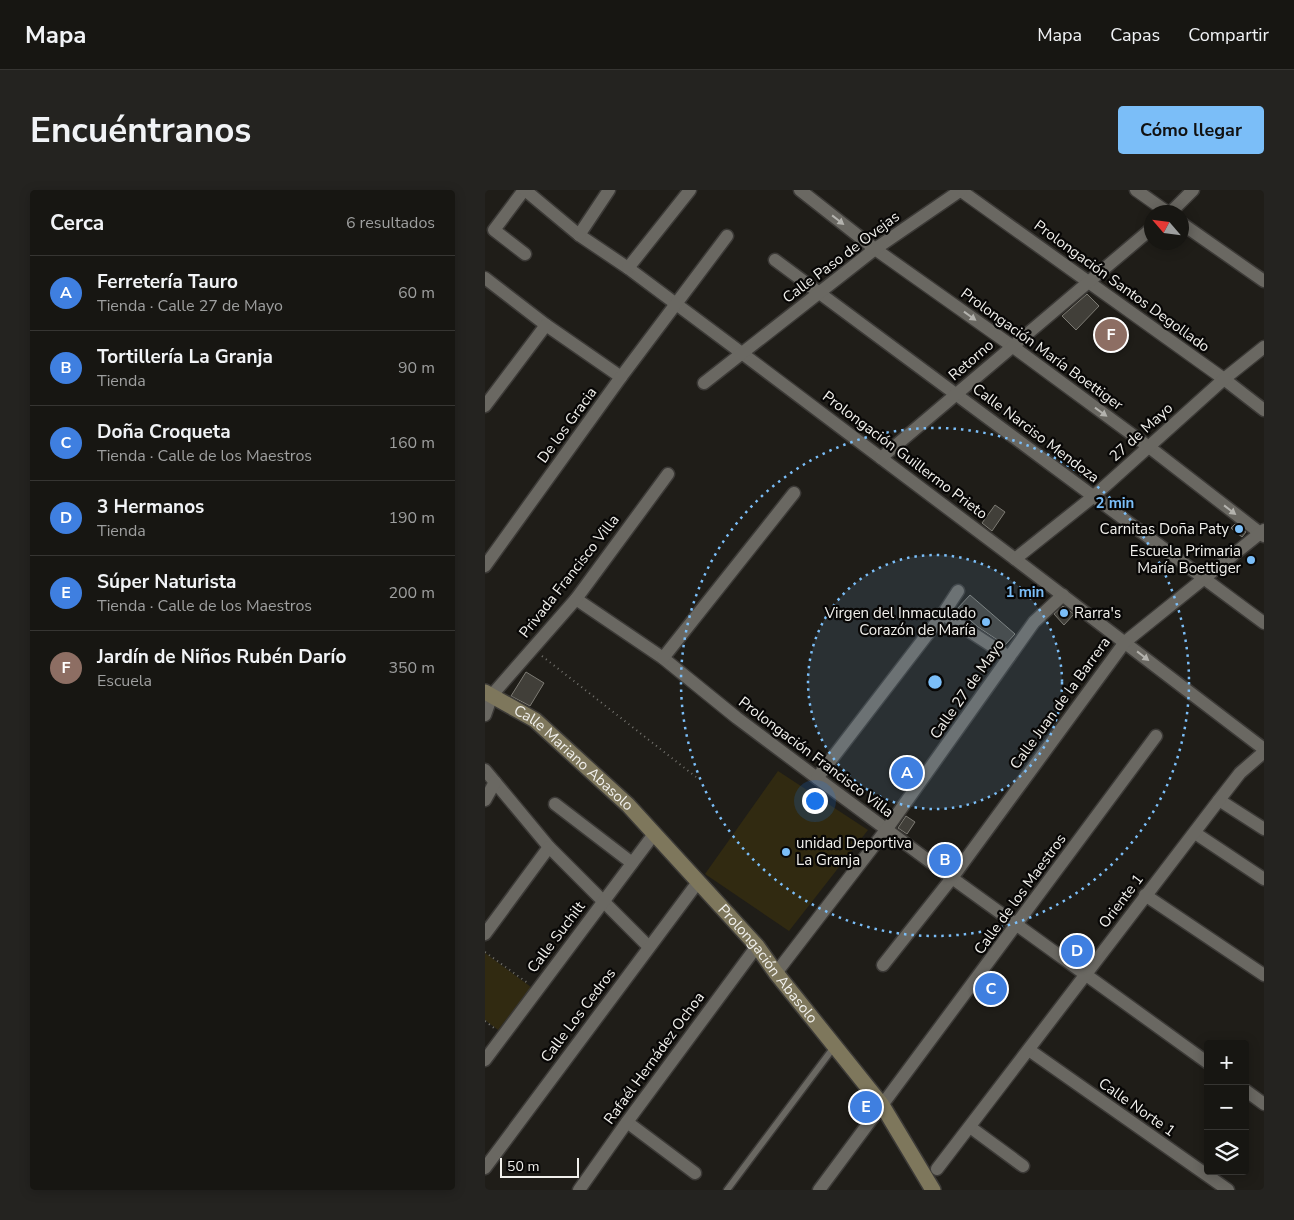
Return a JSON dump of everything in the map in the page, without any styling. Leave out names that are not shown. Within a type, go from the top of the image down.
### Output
[{"type":"street","points":[[524,190],[494,230],[525,254]]},
{"type":"street","name":"Prolongación Guillermo Prieto","points":[[524,190],[579,235],[677,304],[1125,642],[1264,751]]},
{"type":"street","points":[[579,235],[609,190]]},
{"type":"street","points":[[628,268],[690,190]]},
{"type":"street","name":"Prolongación María Boettiger","points":[[800,190],[875,249],[1012,346],[1263,533]]},
{"type":"street","name":"Calle Paso de Ovejas","points":[[704,383],[875,249],[961,190]]},
{"type":"street","name":"Prolongación Santos Degollado","points":[[961,190],[1224,379],[1264,410]]},
{"type":"street","points":[[1136,190],[1157,205]]},
{"type":"street","points":[[1178,205],[1193,190]]},
{"type":"street","points":[[1189,229],[1264,281]]},
{"type":"street","name":"Retorno","points":[[881,458],[1144,235]]},
{"type":"street","name":"De los Gracia","points":[[485,566],[621,377],[727,236]]},
{"type":"street","name":"Calle Narciso Mendoza","points":[[775,260],[1264,623]]},
{"type":"street","points":[[485,278],[546,325],[621,377]]},
{"type":"street","points":[[485,406],[546,325]]},
{"type":"street","name":"27 de Mayo","points":[[1015,559],[1094,496],[1224,379],[1264,347]]},
{"type":"street","name":"Privada Francisco Villa","points":[[489,694],[533,649],[576,599],[667,474]]},
{"type":"street","points":[[663,658],[795,493]]},
{"type":"street","name":"Calle Juan de la Barrera","points":[[883,965],[952,878],[1125,642],[1204,577],[1263,533]]},
{"type":"street","points":[[817,778],[943,614],[958,591]]},
{"type":"street","name":"Calle 27 de Mayo","points":[[776,974],[886,830],[1034,622],[1063,595]]},
{"type":"street","name":"Prolongación Francisco Villa","points":[[576,599],[663,658],[737,718],[886,830],[1204,1060]]},
{"type":"street","points":[[943,614],[1009,657]]},
{"type":"street","points":[[485,716],[489,694]]},
{"type":"street","name":"Calle Mariano Abasolo","points":[[489,694],[535,720],[628,805],[698,882]]},
{"type":"street","name":"Calle de los Maestros","points":[[819,1190],[1017,926],[1156,736]]},
{"type":"street","name":"Oriente 1","points":[[937,1169],[1240,773],[1264,751]]},
{"type":"street","points":[[485,770],[549,847],[649,947]]},
{"type":"street","points":[[485,800],[495,782]]},
{"type":"street","points":[[1219,800],[1264,829]]},
{"type":"street","points":[[555,804],[632,863]]},
{"type":"street","points":[[1195,833],[1264,879]]},
{"type":"street","name":"Calle Suchilt","points":[[485,1060],[654,834]]},
{"type":"street","points":[[485,934],[549,847]]},
{"type":"street","name":"Prolongación Abasolo","points":[[698,882],[757,946],[776,974],[835,1046]]},
{"type":"street","name":"Calle Los Cedros","points":[[485,1168],[698,882]]},
{"type":"street","points":[[1145,895],[1264,975]]},
{"type":"street","name":"Rafaél Hernádez Ochoa","points":[[579,1190],[757,946]]},
{"type":"street","points":[[835,1046],[882,1105],[933,1190]]},
{"type":"street","name":"Calle Norte 1","points":[[1029,1050],[1228,1190]]},
{"type":"street","points":[[1249,1093],[1264,1104]]},
{"type":"street","points":[[627,1122],[695,1173]]},
{"type":"street","points":[[970,1127],[1023,1166]]},
{"type":"lane","points":[[727,1190],[835,1046]]},
{"type":"path","points":[[533,649],[696,777]]},
{"type":"path","points":[[485,952],[537,990]]},
{"type":"shaded area","name":"unidad Deportiva La Granja","points":[[778,771],[868,830],[789,931],[705,874]]},
{"type":"shaded area","points":[[485,953],[531,987],[498,1030],[485,1020]]},
{"type":"building","points":[[1087,294],[1099,306],[1076,330],[1062,316]]},
{"type":"building","points":[[995,505],[1005,512],[992,531],[982,523]]},
{"type":"building","name":"Carnitas Doña Paty","points":[[1235,524],[1246,532],[1242,537],[1231,528]]},
{"type":"building","name":"Virgen del Inmaculado Corazón de María","points":[[970,595],[1015,634],[1005,645],[978,627],[957,609]]},
{"type":"building","name":"Rarra's","points":[[1063,606],[1074,614],[1064,625],[1054,614]]},
{"type":"building","points":[[526,672],[544,683],[530,706],[511,696]]},
{"type":"building","points":[[904,756],[920,768],[906,787],[890,775]]},
{"type":"building","points":[[906,816],[915,822],[907,834],[898,828]]},
{"type":"building","points":[[942,852],[954,861],[950,866],[938,857]]},
{"type":"building","points":[[1071,934],[1094,950],[1084,963],[1061,947]]},
{"type":"building","points":[[993,973],[1006,982],[989,1005],[976,995]]},
{"type":"building","points":[[865,1098],[871,1106],[864,1115],[857,1109]]},
{"type":"place","name":"Jardín de Niños Rubén Darío","points":[[1111,335]]},
{"type":"place","name":"Carnitas Doña Paty","points":[[1239,529]]},
{"type":"place","name":"Escuela Primaria María Boettiger","points":[[1251,560]]},
{"type":"place","name":"Rarra's","points":[[1064,613]]},
{"type":"place","name":"Virgen del Inmaculado Corazón de María","points":[[986,622]]},
{"type":"place","name":"Ferretería Tauro","points":[[907,773]]},
{"type":"place","name":"unidad Deportiva La Granja","points":[[786,852]]},
{"type":"place","name":"Tortillería La Granja","points":[[945,860]]},
{"type":"place","name":"3 Hermanos","points":[[1077,951]]},
{"type":"place","name":"Doña Croqueta","points":[[991,989]]},
{"type":"place","name":"Súper Naturista","points":[[866,1107]]}]
